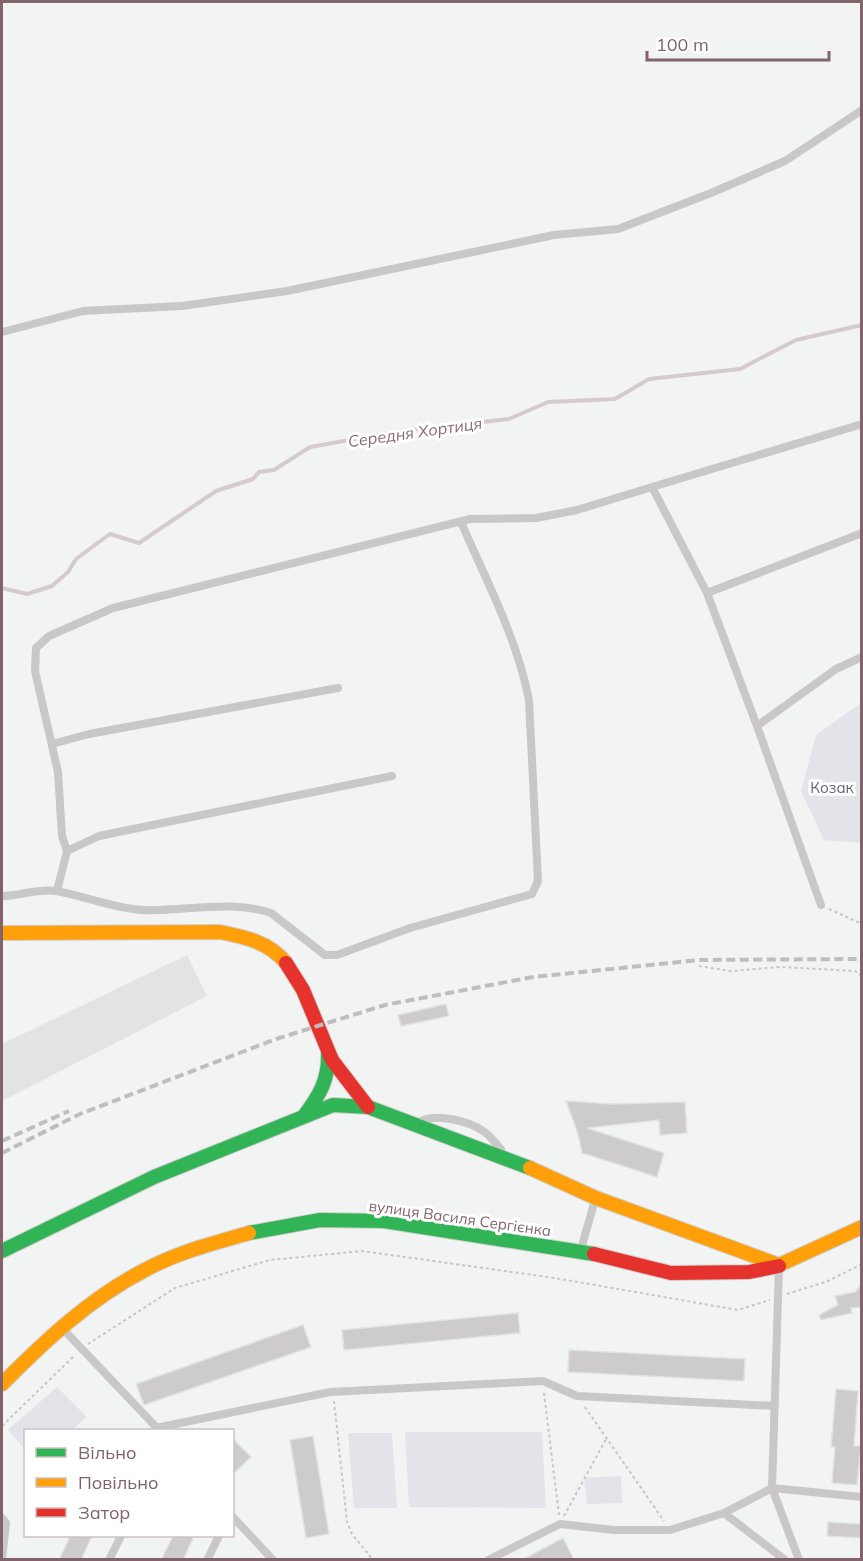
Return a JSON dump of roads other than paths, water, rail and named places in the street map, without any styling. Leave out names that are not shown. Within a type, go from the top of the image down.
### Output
[{"type":"street","points":[[2,933],[220,932],[250,937],[272,947],[292,967],[311,1004],[328,1054],[347,1085],[369,1107]]},
{"type":"street","points":[[304,1116],[319,1096],[329,1075],[328,1054]]},
{"type":"street","points":[[2,1251],[154,1177],[333,1105],[369,1107],[510,1159],[596,1198],[779,1265]]},
{"type":"street","name":"вулиця Василя Сергієнка","points":[[2,1384],[60,1327],[144,1270],[190,1250],[258,1230],[320,1220],[384,1221],[580,1251],[671,1273],[749,1272],[779,1265],[861,1227]]},
{"type":"lane","points":[[2,332],[83,311],[182,306],[275,293],[555,235],[618,229],[711,194],[784,161],[861,110]]},
{"type":"lane","points":[[57,891],[67,851],[61,825],[58,772],[35,671],[36,648],[49,636],[113,608],[461,522],[536,518],[577,510],[861,424]]},
{"type":"lane","points":[[652,487],[707,592],[821,905]]},
{"type":"lane","points":[[2,896],[57,891],[100,904],[142,910],[207,906],[260,909],[271,913],[325,955],[337,955],[410,928],[532,894],[538,881],[528,692],[510,635],[461,522]]},
{"type":"lane","points":[[707,592],[861,533]]},
{"type":"lane","points":[[757,726],[836,669],[861,657]]},
{"type":"lane","points":[[52,744],[89,734],[338,687]]},
{"type":"lane","points":[[67,851],[99,836],[392,776]]},
{"type":"lane","points":[[580,1251],[596,1198]]},
{"type":"lane","points":[[779,1265],[772,1488],[800,1560]]},
{"type":"lane","points":[[60,1327],[158,1429],[333,1392],[543,1381],[577,1396],[776,1406]]},
{"type":"lane","points":[[488,1560],[560,1524],[614,1530],[670,1530],[724,1513],[772,1488],[861,1497]]},
{"type":"lane","points":[[724,1513],[785,1560]]},
{"type":"lane","points":[[2,1518],[6,1523],[2,1559]]},
{"type":"lane","points":[[234,1518],[273,1560]]},
{"type":"lane","points":[[109,1560],[120,1537]]},
{"type":"lane","points":[[207,1560],[218,1537]]},
{"type":"waterway","name":"Середня Хортиця","points":[[2,588],[27,594],[52,586],[68,572],[76,559],[110,534],[139,543],[216,491],[253,479],[259,472],[274,470],[310,447],[401,431],[509,419],[548,402],[615,399],[649,379],[740,369],[796,340],[862,325]]},
{"type":"railway","points":[[2,1153],[80,1114],[276,1039],[385,1005],[533,977],[699,960],[862,959]]},
{"type":"railway","points":[[2,1141],[69,1111]]},
{"type":"park label","name":"Козак","points":[[832,787]]}]
